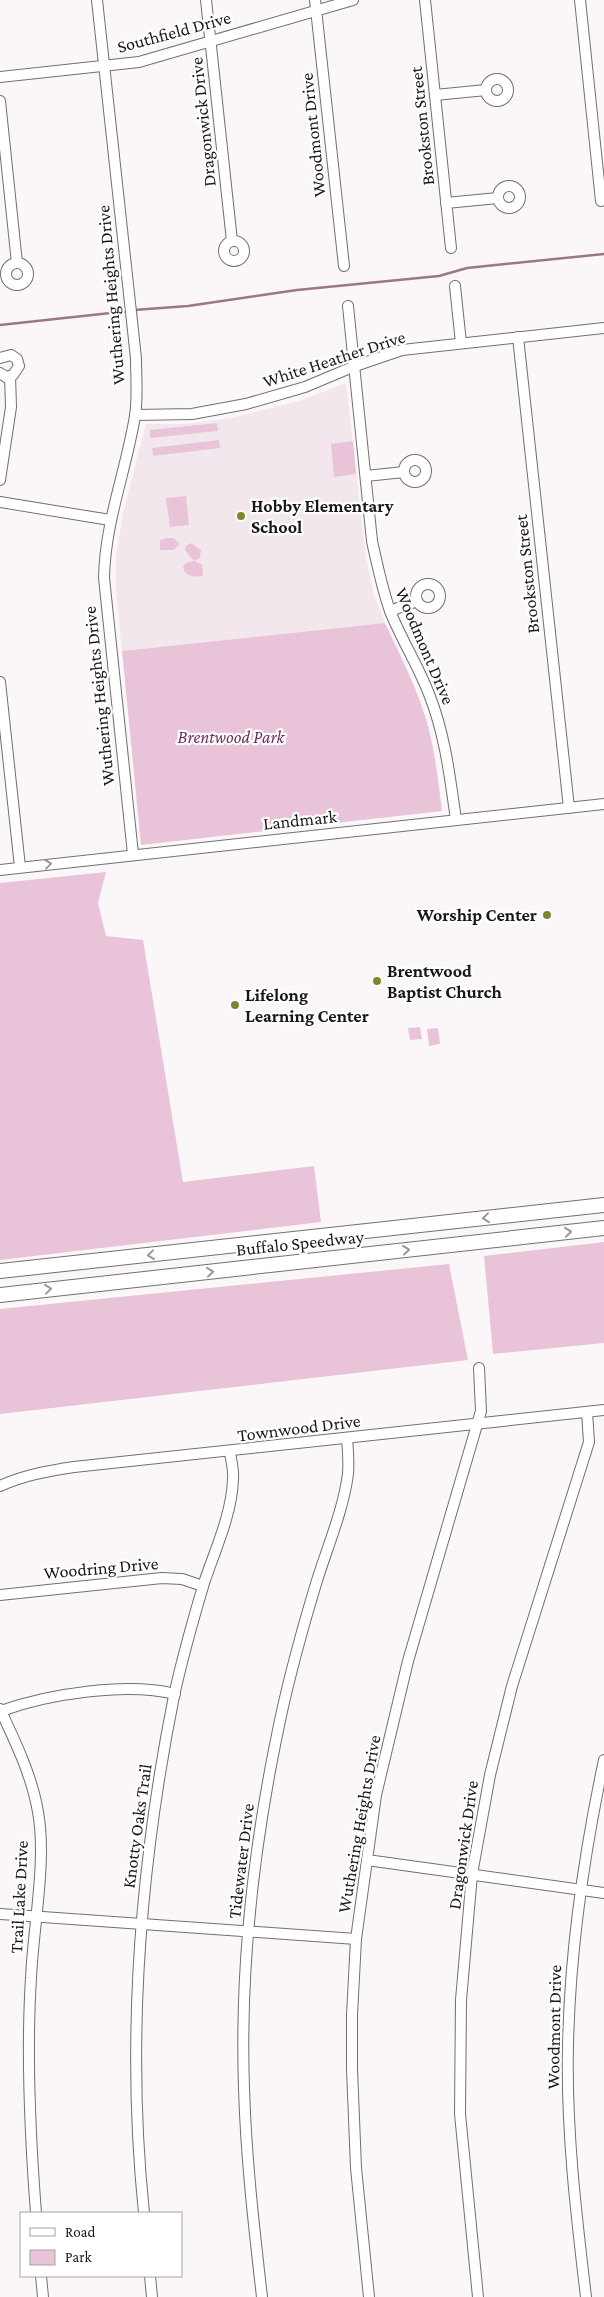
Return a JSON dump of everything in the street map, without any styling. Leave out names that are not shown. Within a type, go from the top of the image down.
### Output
[{"type":"main road","name":"Buffalo Speedway","points":[[0,1271],[604,1205]]},
{"type":"main road","points":[[521,1215],[523,1237]]},
{"type":"main road","name":"Buffalo Speedway","points":[[0,1295],[604,1228]]},
{"type":"main road","points":[[378,1230],[381,1253]]},
{"type":"main road","points":[[238,1246],[240,1269]]},
{"type":"main road","points":[[98,1261],[100,1283]]},
{"type":"street","name":"Wuthering Heights Drive","points":[[97,0],[136,358],[135,415],[110,520],[104,560],[105,594],[133,854]]},
{"type":"street","name":"Dragonwick Drive","points":[[206,0],[232,241]]},
{"type":"street","name":"Southfield Drive","points":[[0,77],[139,62],[316,5],[353,0]]},
{"type":"street","name":"Brookston Street","points":[[425,0],[451,248]]},
{"type":"street","points":[[580,0],[601,201]]},
{"type":"street","name":"Woodmont Drive","points":[[316,5],[344,266]]},
{"type":"street","points":[[435,95],[486,90]]},
{"type":"street","points":[[0,101],[17,263]]},
{"type":"street","points":[[446,203],[498,198]]},
{"type":"street","points":[[455,286],[461,343]]},
{"type":"street","name":"Woodmont Drive","points":[[348,306],[372,541],[390,611],[428,692],[437,717],[448,760],[456,820]]},
{"type":"street","name":"White Heather Drive","points":[[135,415],[192,414],[246,404],[305,387],[355,366],[402,350],[604,328]]},
{"type":"street","name":"Brookston Street","points":[[518,337],[569,808]]},
{"type":"street","points":[[0,358],[7,354],[17,359],[18,370],[5,375],[11,407],[0,480]]},
{"type":"street","points":[[366,476],[404,472]]},
{"type":"street","points":[[0,502],[110,520]]},
{"type":"street","points":[[390,611],[417,600]]},
{"type":"street","points":[[0,682],[20,867]]},
{"type":"street","name":"Landmark","points":[[0,870],[604,804]]},
{"type":"street","name":"Wuthering Heights Drive","points":[[369,2297],[356,2168],[352,2069],[352,2015],[356,1939],[376,1795],[408,1661],[481,1411],[479,1368]]},
{"type":"street","name":"Townwood Drive","points":[[0,1486],[15,1479],[39,1473],[604,1410]]},
{"type":"street","name":"Dragonwick Drive","points":[[478,2297],[460,2114],[461,2000],[472,1874],[490,1774],[512,1686],[589,1442],[587,1412]]},
{"type":"street","name":"Tidewater Drive","points":[[262,2297],[248,2162],[244,2086],[248,1932],[263,1810],[276,1738],[310,1606],[343,1496],[348,1472],[347,1438]]},
{"type":"street","name":"Knotty Oaks Trail","points":[[144,2212],[136,2094],[141,1924],[152,1823],[175,1694],[204,1586],[231,1501],[233,1478],[230,1452]]},
{"type":"street","name":"Woodring Drive","points":[[0,1595],[162,1578],[182,1579],[204,1586]]},
{"type":"street","points":[[1,1710],[46,1698],[92,1693],[146,1689],[175,1694]]},
{"type":"street","name":"Trail Lake Drive","points":[[1,1710],[29,1777],[38,1812],[40,1852],[30,1978],[28,2047],[36,2212]]},
{"type":"street","name":"Woodmont Drive","points":[[586,2297],[569,2128],[568,2046],[572,1954],[580,1890],[604,1760]]},
{"type":"street","points":[[367,1860],[604,1893]]},
{"type":"street","points":[[0,1914],[356,1939]]},
{"type":"street","points":[[41,2277],[43,2297]]},
{"type":"street","points":[[150,2277],[152,2297]]},
{"type":"shaded area","name":"Hobby Elementary School","points":[[346,383],[366,558],[374,595],[385,623],[122,651],[116,592],[116,557],[123,513],[146,424],[186,424],[231,418],[299,401]]},
{"type":"green space","points":[[217,423],[218,431],[150,438],[150,430]]},
{"type":"green space","points":[[219,440],[220,448],[153,456],[152,448]]},
{"type":"green space","points":[[353,441],[356,474],[334,477],[331,444]]},
{"type":"green space","points":[[186,496],[189,525],[170,527],[166,498]]},
{"type":"green space","points":[[174,538],[179,544],[174,550],[160,550],[160,540]]},
{"type":"green space","points":[[191,543],[201,550],[200,558],[194,561],[185,550],[186,546]]},
{"type":"green space","points":[[194,561],[202,564],[203,576],[190,576],[184,570],[183,567],[186,563]]},
{"type":"green space","name":"Brentwood Park","points":[[385,623],[413,683],[426,719],[438,776],[442,811],[141,845],[122,651]]},
{"type":"green space","points":[[106,872],[98,903],[106,936],[143,940],[183,1182],[314,1166],[321,1222],[0,1260],[0,883]]},
{"type":"green space","points":[[420,1027],[422,1039],[410,1040],[408,1028]]},
{"type":"green space","points":[[438,1028],[440,1044],[429,1046],[427,1029]]},
{"type":"green space","points":[[604,1242],[604,1343],[493,1354],[484,1256]]},
{"type":"green space","points":[[449,1264],[468,1360],[0,1414],[0,1309]]},
{"type":"waterway","points":[[134,310],[188,306],[297,290],[439,276],[467,268],[604,254]]},
{"type":"waterway","points":[[0,325],[129,311]]},
{"type":"place","name":"Hobby Elementary School","points":[[241,516]]},
{"type":"place","name":"Worship Center","points":[[547,915]]},
{"type":"place","name":"Brentwood Baptist Church","points":[[377,981]]},
{"type":"place","name":"Lifelong Learning Center","points":[[235,1005]]}]
